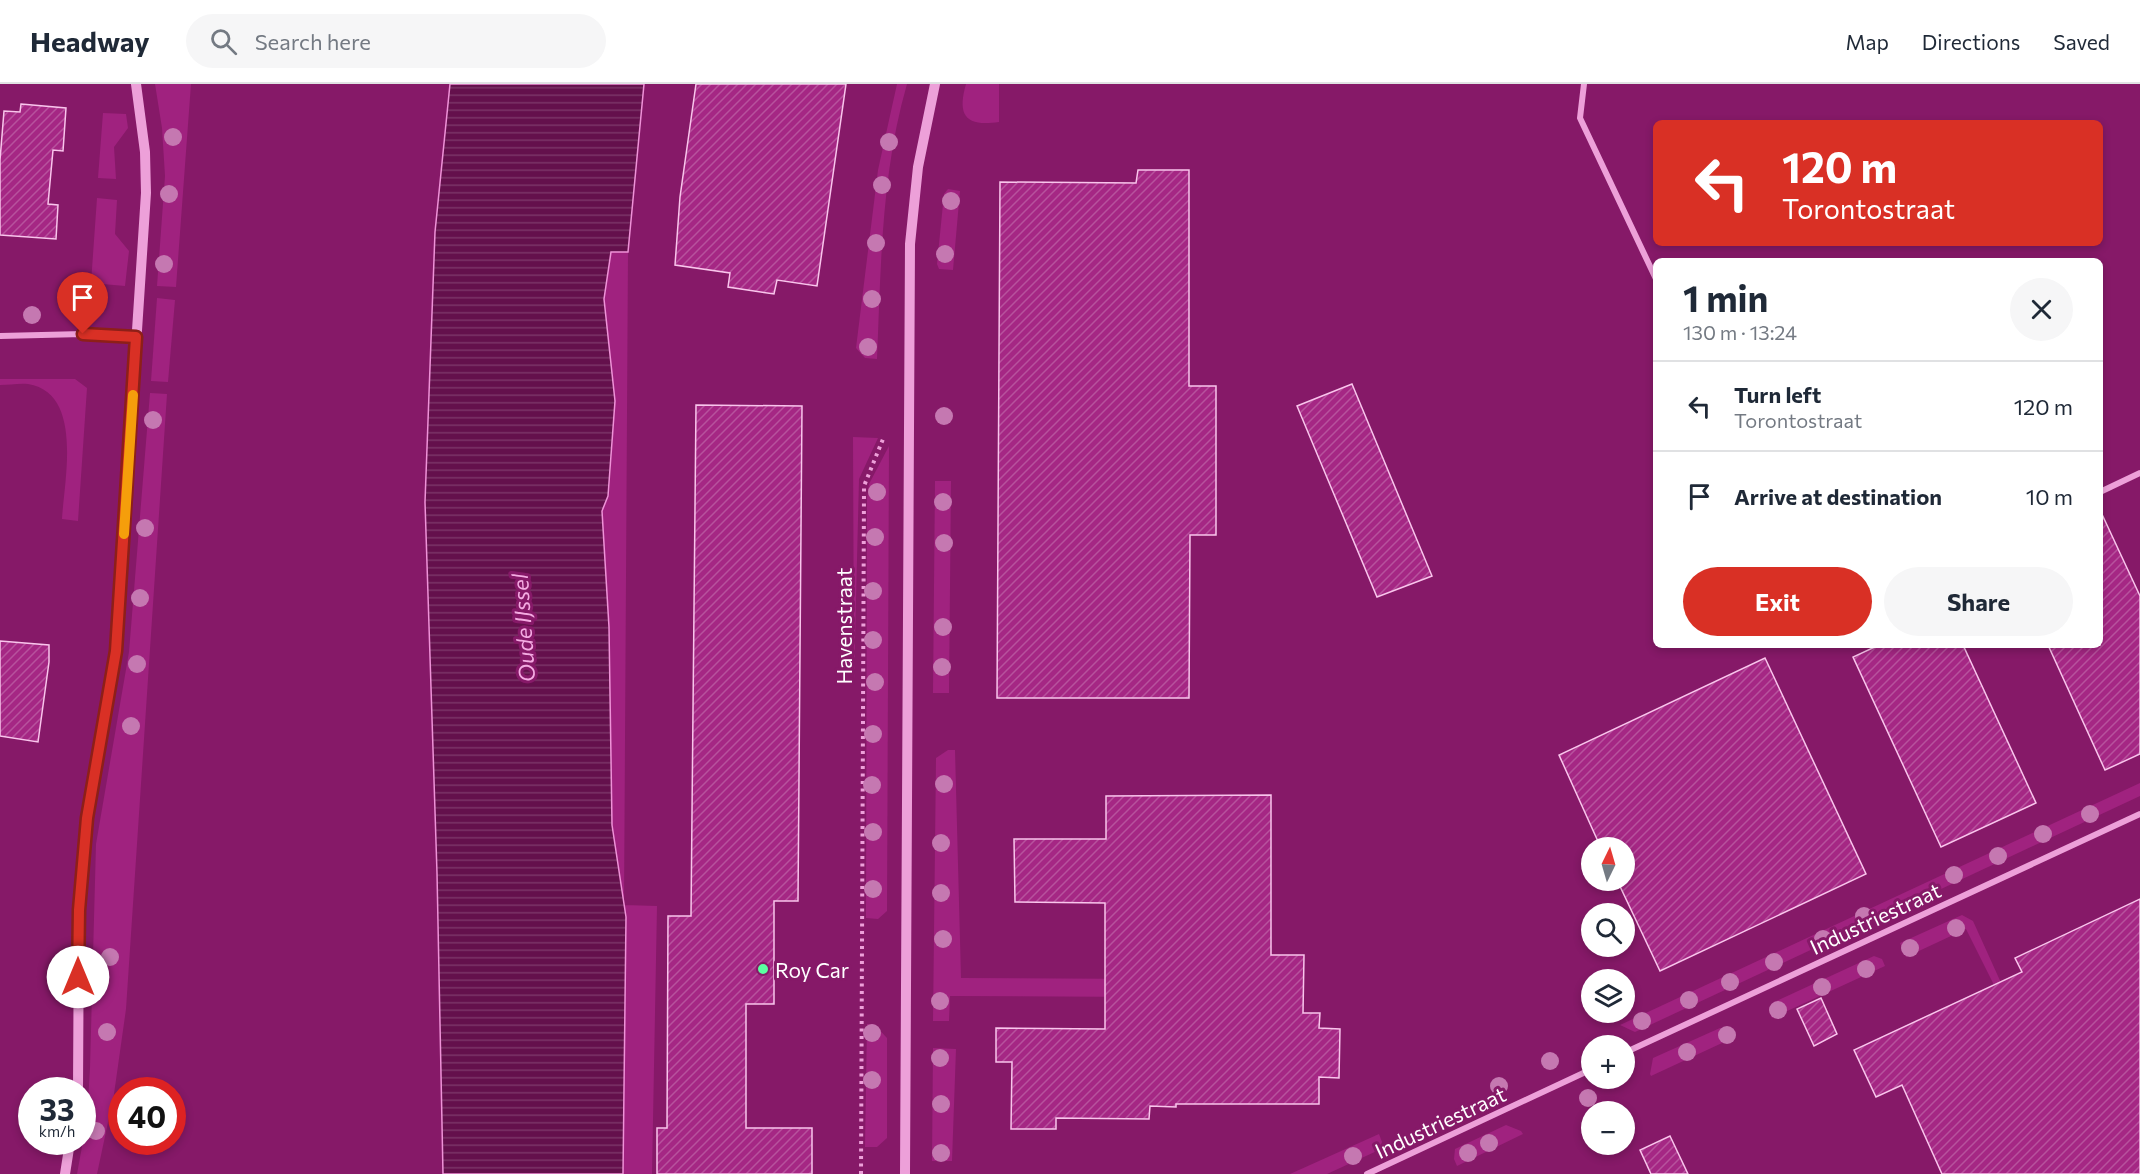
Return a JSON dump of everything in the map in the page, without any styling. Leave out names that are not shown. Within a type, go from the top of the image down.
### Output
[{"type":"street","points":[[78,1077],[79,910],[87,818],[116,651],[146,194],[145,152],[135,84]]},
{"type":"street","points":[[905,1174],[910,244],[918,167],[935,84]]},
{"type":"street","points":[[1584,84],[1580,118],[1653,273]]},
{"type":"street","points":[[0,336],[83,334],[136,337]]},
{"type":"street","points":[[2103,491],[2140,473]]},
{"type":"street","name":"Industriestraat","points":[[1635,1048],[2140,814]]},
{"type":"street","name":"Industriestraat","points":[[1367,1174],[1581,1073]]},
{"type":"street","points":[[65,1174],[68,1155]]},
{"type":"path","name":"Havenstraat","points":[[861,1174],[864,486],[883,444],[883,434]]},
{"type":"shaded area","points":[[155,84],[191,84],[176,287],[157,286],[165,176],[162,128]]},
{"type":"shaded area","points":[[897,84],[907,84],[898,118],[887,186],[881,255],[877,359],[865,358],[856,348],[878,170]]},
{"type":"shaded area","points":[[966,84],[999,84],[999,122],[978,123],[966,116],[963,95]]},
{"type":"shaded area","points":[[103,113],[126,114],[128,128],[114,147],[116,179],[98,178]]},
{"type":"shaded area","points":[[948,189],[960,191],[953,270],[939,269],[937,264],[944,194]]},
{"type":"shaded area","points":[[97,198],[117,200],[115,234],[129,251],[125,286],[91,283]]},
{"type":"shaded area","points":[[611,252],[628,252],[624,904],[612,825],[609,627],[602,511],[609,496],[615,401],[604,299]]},
{"type":"shaded area","points":[[157,298],[175,300],[168,382],[151,381]]},
{"type":"shaded area","points":[[0,379],[75,379],[87,388],[78,521],[62,519],[67,441],[64,421],[57,404],[46,391],[28,384],[0,385]]},
{"type":"shaded area","points":[[150,393],[167,394],[126,1009],[116,1077],[108,1077],[108,1122],[97,1174],[77,1174],[80,1155],[96,1155],[96,1077],[89,1077],[96,844],[129,652]]},
{"type":"shaded area","points":[[853,437],[878,438],[859,479],[854,682]]},
{"type":"shaded area","points":[[889,446],[887,911],[878,919],[866,918],[867,499],[869,484]]},
{"type":"shaded area","points":[[935,481],[951,481],[949,693],[933,693]]},
{"type":"shaded area","points":[[948,750],[955,750],[961,978],[1148,979],[1147,997],[950,996],[949,1021],[933,1021],[936,758]]},
{"type":"shaded area","points":[[2140,783],[2140,796],[1635,1032],[1620,1025],[1635,1023],[1635,1018]]},
{"type":"shaded area","points":[[624,905],[657,906],[652,1174],[623,1174],[626,917]]},
{"type":"shaded area","points":[[1962,915],[1973,921],[2007,996],[2001,999],[1966,929],[1906,957],[1900,943]]},
{"type":"shaded area","points":[[1874,956],[1882,959],[1885,966],[1772,1018],[1769,1009],[1774,1002]]},
{"type":"shaded area","points":[[867,1024],[874,1024],[887,1038],[887,1138],[877,1147],[865,1147]]},
{"type":"shaded area","points":[[1720,1028],[1733,1031],[1735,1037],[1651,1076],[1653,1058]]},
{"type":"shaded area","points":[[933,1048],[956,1049],[952,1161],[932,1161]]},
{"type":"shaded area","points":[[1506,1125],[1523,1134],[1457,1166],[1454,1159],[1455,1149]]},
{"type":"shaded area","points":[[1379,1134],[1382,1142],[1379,1150],[1327,1174],[1290,1174]]},
{"type":"water","name":"Oude IJssel","points":[[450,84],[644,84],[628,252],[611,252],[604,299],[615,401],[608,496],[602,511],[609,627],[612,825],[626,917],[623,1174],[443,1174],[437,873],[425,502],[435,232]]},
{"type":"building","points":[[696,84],[846,84],[817,286],[777,280],[774,294],[728,287],[730,273],[675,265],[680,197]]},
{"type":"building","points":[[21,104],[66,108],[63,151],[53,150],[48,204],[58,205],[56,239],[0,235],[0,160],[4,111],[20,112]]},
{"type":"building","points":[[1138,170],[1189,170],[1189,386],[1216,386],[1216,535],[1190,535],[1189,698],[997,698],[1000,182],[1136,183]]},
{"type":"building","points":[[1352,384],[1432,576],[1377,597],[1297,406]]},
{"type":"building","points":[[696,405],[802,406],[798,901],[774,901],[774,1004],[746,1004],[746,1128],[812,1128],[812,1174],[657,1174],[657,1128],[667,1128],[668,916],[691,916]]},
{"type":"building","points":[[2103,516],[2140,596],[2140,754],[2105,770],[2049,648],[2103,648]]},
{"type":"building","points":[[0,641],[49,645],[49,662],[38,742],[0,736]]},
{"type":"building","points":[[1872,648],[1964,648],[2036,803],[1941,847],[1853,657]]},
{"type":"building","points":[[1765,658],[1866,874],[1660,971],[1635,918],[1635,903],[1628,903],[1622,891],[1635,891],[1635,837],[1596,837],[1559,755]]},
{"type":"building","points":[[1271,795],[1271,955],[1304,955],[1303,1013],[1320,1013],[1319,1028],[1340,1029],[1339,1078],[1319,1077],[1319,1104],[1150,1106],[1149,1119],[1056,1118],[1056,1129],[1011,1129],[1012,1062],[996,1062],[996,1028],[1105,1029],[1105,903],[1015,902],[1014,839],[1106,839],[1106,796]]},
{"type":"building","points":[[2140,899],[2140,1174],[1942,1174],[1902,1085],[1876,1097],[1854,1050],[2022,972],[2015,958]]},
{"type":"building","points":[[1821,998],[1837,1034],[1814,1046],[1797,1009]]},
{"type":"building","points":[[1670,1136],[1688,1174],[1651,1174],[1640,1150]]},
{"type":"slow traffic","points":[[124,534],[133,395]]},
{"type":"place","name":"Roy Car","points":[[763,969]]},
{"type":"route","points":[[78,977],[79,910],[87,818],[116,651],[136,337],[83,334]]}]
